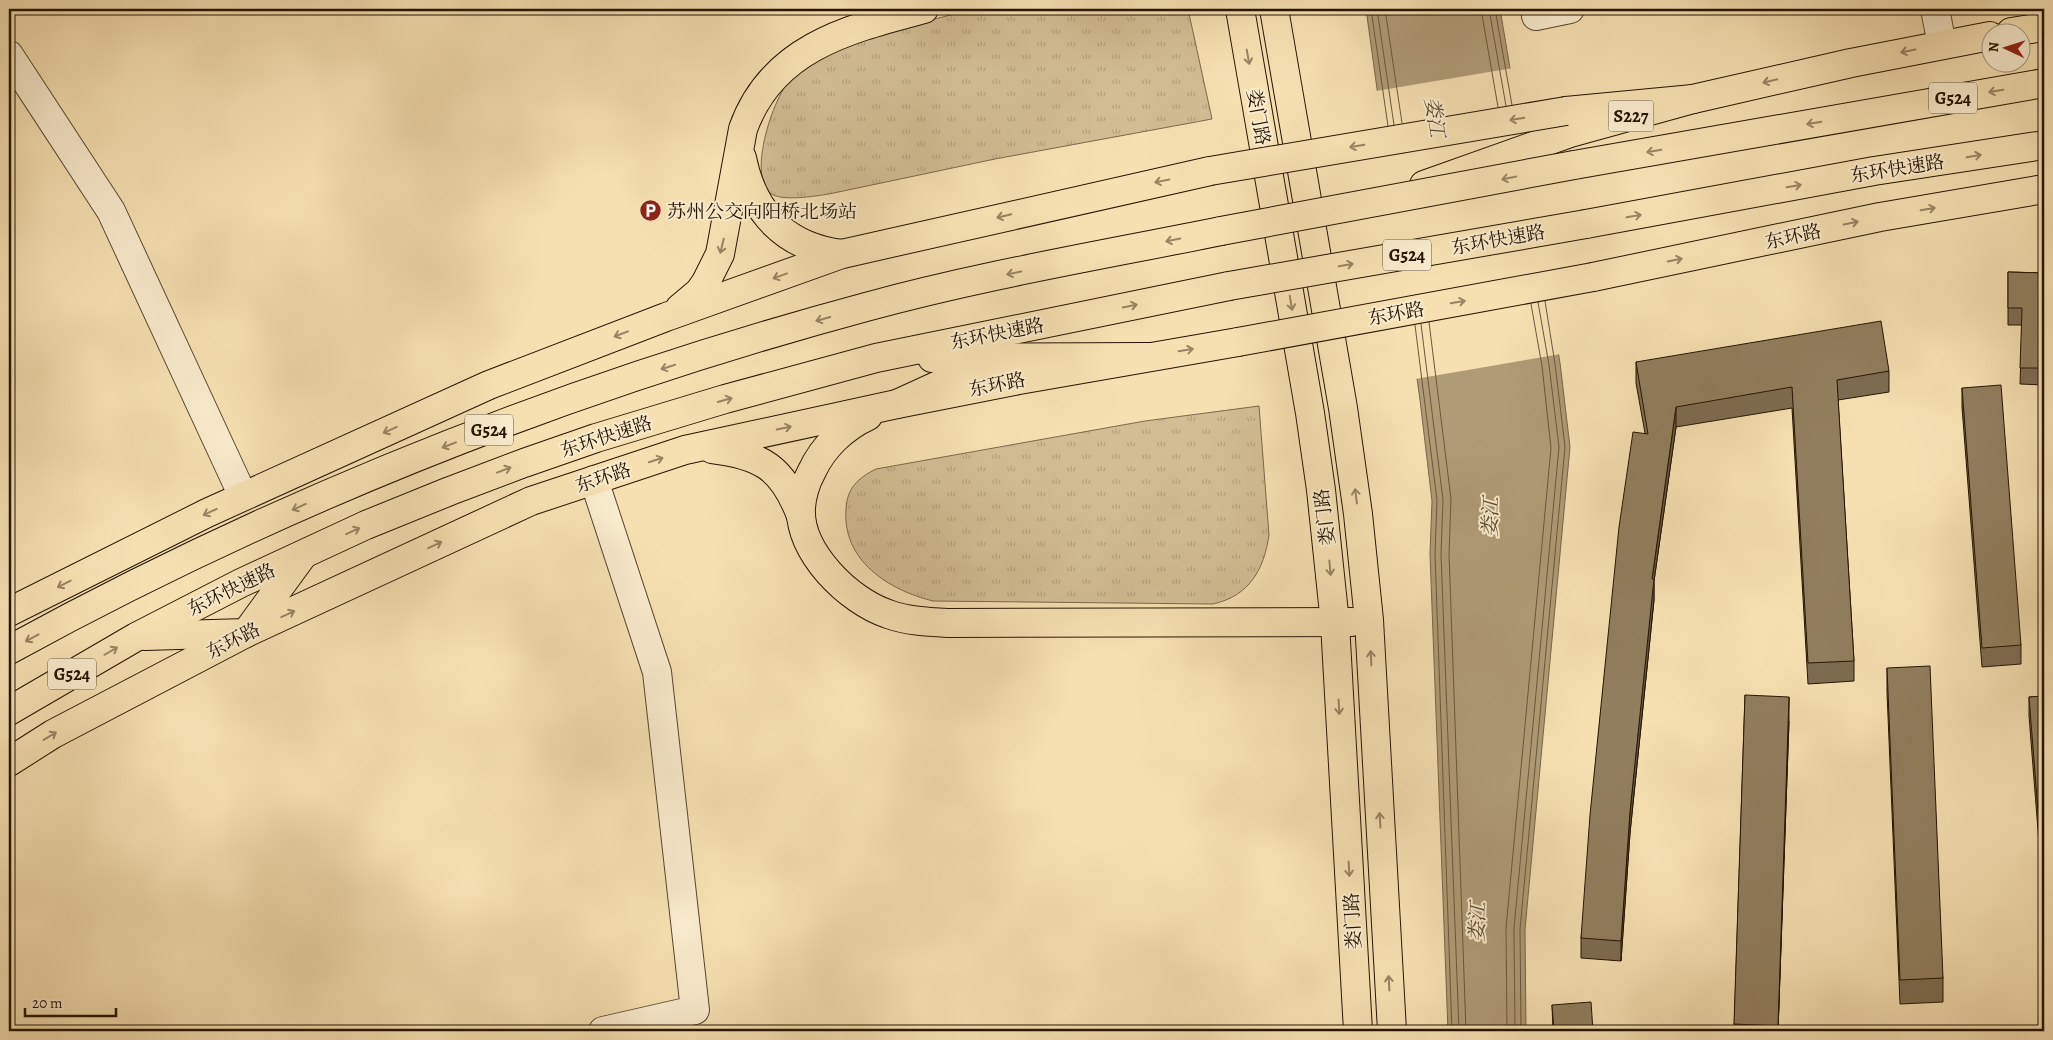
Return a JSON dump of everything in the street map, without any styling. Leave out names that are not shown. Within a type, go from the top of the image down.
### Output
[{"type":"main road","points":[[666,317],[699,292],[714,270],[725,234],[746,120],[760,96],[776,75],[798,56],[828,39],[873,23],[924,9]]},
{"type":"main road","name":"娄门路","points":[[1240,9],[1310,414],[1322,500],[1335,623],[1358,1031]]},
{"type":"main road","name":"娄门路","points":[[1274,9],[1348,436],[1358,514],[1368,620],[1392,1031]]},
{"type":"main road","points":[[2030,29],[2044,27]]},
{"type":"main road","points":[[9,612],[243,496],[489,386],[666,317],[842,254],[1210,171],[1568,122],[1693,99],[1851,62],[1980,38]]},
{"type":"main road","name":"G524","points":[[9,650],[122,591],[288,512],[437,449],[584,395],[716,352],[870,306],[986,279],[1221,231],[1574,165],[2044,83]]},
{"type":"main road","points":[[1370,204],[1568,122]]},
{"type":"main road","name":"东环快速路","points":[[9,711],[136,637],[304,553],[450,490],[596,438],[725,399],[876,358],[1229,286],[1874,172],[2044,145]]},
{"type":"main road","points":[[740,146],[744,169],[752,193],[770,220],[782,231],[810,247],[842,254]]},
{"type":"main road","name":"东环路","points":[[9,762],[53,734],[246,633],[531,500],[685,450],[897,404],[1593,277],[1880,217],[2044,189]]},
{"type":"main road","points":[[801,516],[807,480],[822,453],[848,427],[861,419],[1096,313]]},
{"type":"main road","points":[[876,358],[1148,357]]},
{"type":"main road","points":[[685,450],[710,449],[728,451],[761,461],[781,479],[797,504],[805,532],[813,550],[838,583],[864,603],[888,614],[907,619],[948,623],[1335,623],[1368,620]]},
{"type":"main road","points":[[136,637],[246,633],[304,553]]},
{"type":"street","points":[[1536,16],[1570,9]]},
{"type":"street","points":[[1936,9],[1942,45]]},
{"type":"street","points":[[9,55],[112,211],[243,496]]},
{"type":"street","points":[[594,480],[657,672],[695,1010],[603,1031]]},
{"type":"green space","points":[[974,9],[1188,9],[1212,119],[995,159],[829,194],[790,198],[775,196],[770,193],[763,183],[761,168],[767,130],[781,92],[790,78],[799,69],[839,48],[861,40]]},
{"type":"green space","points":[[1259,406],[1269,535],[1267,548],[1253,580],[1236,595],[1226,600],[1213,604],[933,601],[916,596],[885,581],[860,558],[852,544],[847,527],[846,509],[849,495],[851,489],[859,480],[876,469],[1145,421]]},
{"type":"water","name":"娄江","points":[[1366,9],[1500,9],[1560,363],[1570,447],[1525,929],[1526,1031],[1448,1031],[1430,554],[1432,501],[1420,400]]},
{"type":"pier","points":[[1513,68],[1561,354],[1415,379],[1376,91]]},
{"type":"building","points":[[2008,272],[2044,273],[2044,368],[2020,368],[2022,308],[2008,308]]},
{"type":"building","points":[[1881,321],[1889,371],[1837,380],[1854,661],[1808,663],[1792,387],[1676,407],[1652,579],[1654,579],[1630,812],[1621,941],[1581,938],[1590,815],[1619,527],[1633,432],[1648,434],[1636,362]]},
{"type":"building","points":[[2001,385],[2021,645],[1982,648],[1962,388]]},
{"type":"building","points":[[1930,666],[1943,978],[1900,980],[1887,668]]},
{"type":"building","points":[[1745,695],[1789,697],[1778,1026],[1734,1024]]},
{"type":"building","points":[[2044,696],[2044,887],[2029,697]]},
{"type":"building","points":[[1591,1002],[1593,1031],[1554,1031],[1552,1005]]},
{"type":"place","name":"苏州公交向阳桥北场站","points":[[651,211]]}]
